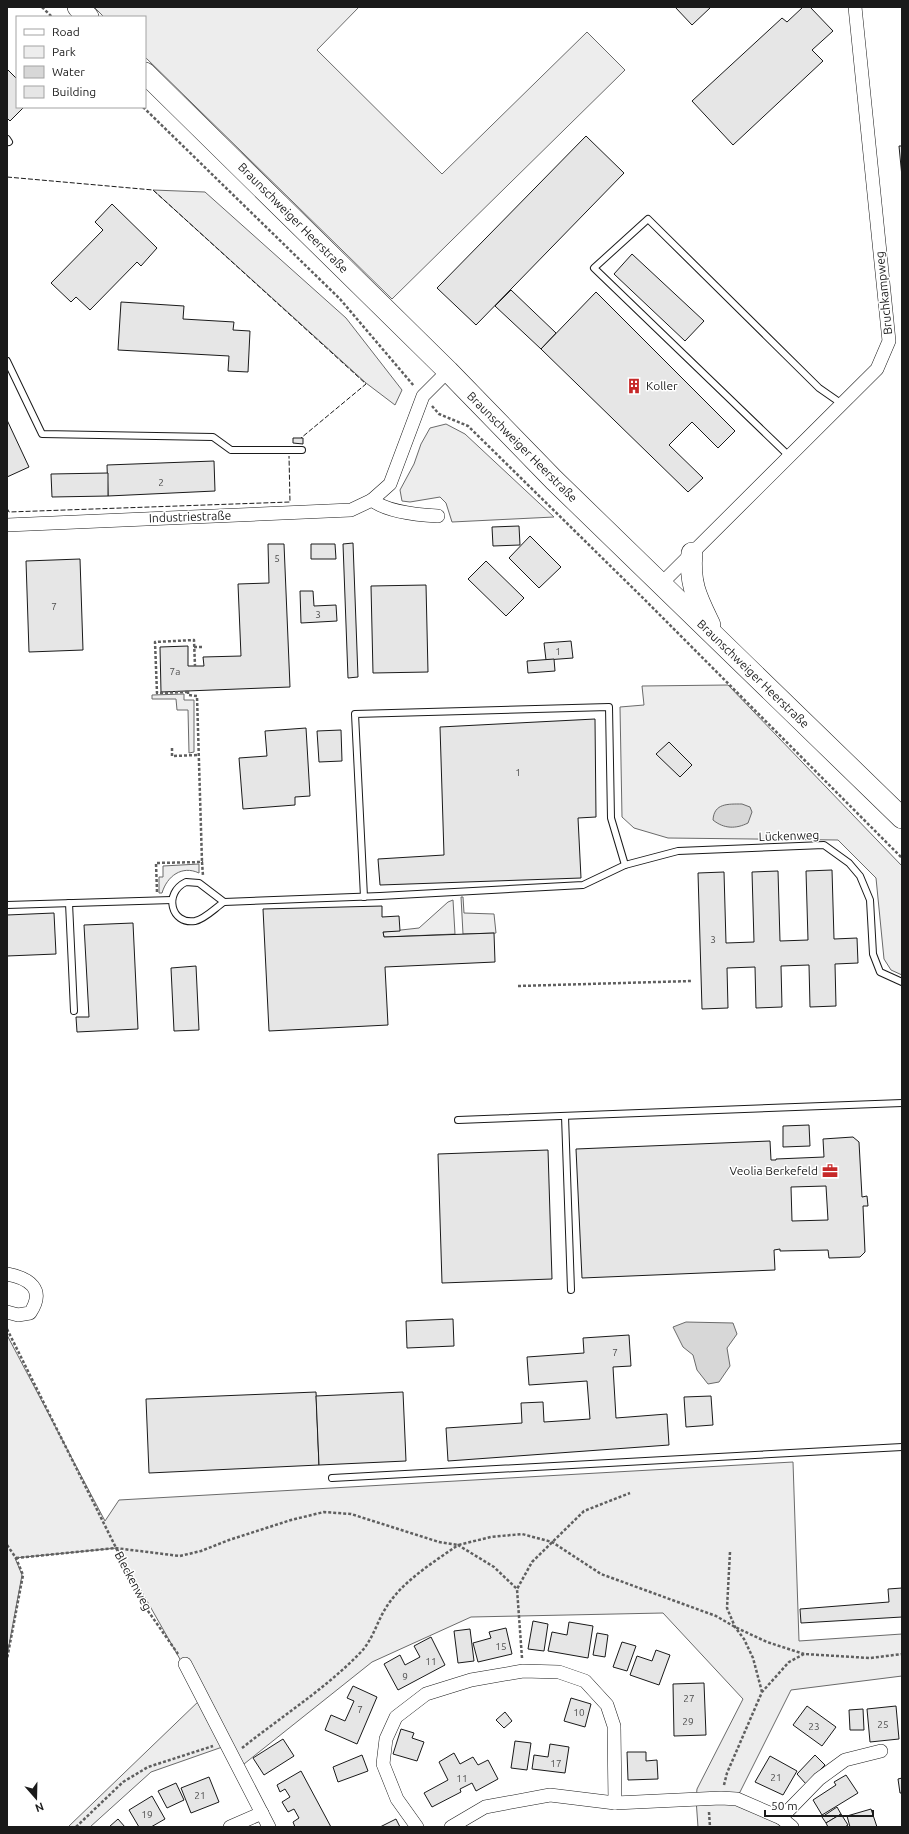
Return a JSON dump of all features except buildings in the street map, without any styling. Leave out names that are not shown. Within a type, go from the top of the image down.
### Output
[{"type":"main road","points":[[78,7],[87,16]]},
{"type":"main road","name":"Braunschweiger Heerstraße","points":[[146,74],[448,371],[554,480],[902,818]]},
{"type":"main road","points":[[692,553],[692,583],[717,638]]},
{"type":"street","name":"Bruchkampweg","points":[[661,584],[877,369],[889,341],[855,7]]},
{"type":"street","name":"Industriestraße","points":[[7,525],[351,510],[372,500],[390,484],[423,396],[448,371]]},
{"type":"street","points":[[372,500],[378,505],[414,514],[438,516]]},
{"type":"street","points":[[7,1274],[28,1280],[36,1291],[36,1303],[30,1313],[18,1315],[7,1313]]},
{"type":"street","points":[[185,1664],[269,1827]]},
{"type":"street","points":[[418,1827],[397,1799],[383,1764],[386,1739],[396,1717],[426,1694],[471,1680],[523,1671],[559,1672],[585,1681],[607,1705],[614,1726],[615,1803]]},
{"type":"street","points":[[781,1818],[818,1779],[845,1760],[881,1751]]},
{"type":"street","points":[[451,1827],[485,1807],[550,1795],[615,1803],[721,1798],[736,1799],[781,1818],[792,1827]]},
{"type":"street","points":[[230,1827],[262,1813]]},
{"type":"lane","points":[[789,456],[594,268],[648,219],[819,388],[842,404]]},
{"type":"lane","points":[[7,361],[42,434],[213,437],[231,450],[302,450]]},
{"type":"lane","points":[[364,897],[355,714],[608,707],[611,818],[626,865]]},
{"type":"lane","name":"Lückenweg","points":[[224,902],[364,897],[583,885],[626,865],[678,851],[824,845],[849,863],[860,876],[870,900],[873,954],[880,972],[902,982]]},
{"type":"lane","points":[[186,882],[192,882],[204,886],[224,902],[200,919],[194,921],[181,918],[176,913],[172,900],[176,889],[186,882]]},
{"type":"lane","points":[[7,905],[172,900]]},
{"type":"lane","points":[[69,902],[74,1011]]},
{"type":"lane","points":[[458,1120],[902,1103]]},
{"type":"lane","points":[[565,1116],[571,1290]]},
{"type":"lane","points":[[332,1478],[902,1447]]},
{"type":"path","points":[[42,7],[51,16]]},
{"type":"path","points":[[144,108],[340,299],[439,414],[468,426],[650,604],[902,858]]},
{"type":"path","points":[[195,666],[194,640],[155,642],[157,693],[188,692],[188,695],[197,696],[204,886]]},
{"type":"path","points":[[194,647],[203,647]]},
{"type":"path","points":[[172,748],[172,756],[199,755]]},
{"type":"path","points":[[157,901],[156,863],[174,861],[202,862]]},
{"type":"path","points":[[518,986],[692,981]]},
{"type":"path","name":"Bleckenweg","points":[[7,1329],[146,1608],[185,1664]]},
{"type":"path","points":[[523,1671],[517,1589],[532,1562],[584,1511],[630,1493]]},
{"type":"path","points":[[16,1558],[115,1548],[180,1556],[201,1551],[291,1520],[324,1512],[352,1514],[438,1542],[458,1545],[494,1567],[517,1589]]},
{"type":"path","points":[[232,1756],[300,1706],[361,1653],[372,1638],[387,1605],[406,1584],[458,1545],[491,1537],[522,1534],[552,1542],[601,1574],[716,1616],[734,1627],[767,1642],[804,1654],[870,1658],[902,1654]]},
{"type":"path","points":[[7,1545],[16,1558],[23,1575],[7,1659]]},
{"type":"path","points":[[730,1552],[726,1608],[734,1627],[744,1639],[753,1658],[762,1692]]},
{"type":"path","points":[[721,1798],[727,1773],[762,1692],[772,1678],[789,1662],[804,1654]]},
{"type":"path","points":[[76,1827],[123,1782],[148,1767],[225,1742]]},
{"type":"green space","points":[[94,7],[359,7],[317,50],[442,174],[587,32],[625,70],[392,299],[146,58],[146,16],[103,16]]},
{"type":"green space","points":[[153,190],[205,192],[346,318],[402,390],[395,405],[366,383]]},
{"type":"green space","points":[[446,424],[465,434],[554,517],[452,522],[446,503],[440,497],[410,502],[402,501],[400,490],[414,464],[421,444],[430,428]]},
{"type":"green space","points":[[728,685],[902,866],[902,975],[891,970],[884,959],[876,878],[838,840],[668,838],[634,828],[622,817],[620,707],[644,705],[642,686]]},
{"type":"green space","points":[[184,694],[184,700],[194,700],[194,752],[189,753],[188,710],[177,710],[176,699],[152,699],[152,695]]},
{"type":"green space","points":[[199,864],[199,873],[187,870],[181,871],[171,877],[162,893],[159,893],[159,877],[163,877],[163,866]]},
{"type":"green space","points":[[461,897],[463,897],[464,913],[494,914],[496,933],[463,934]]},
{"type":"green space","points":[[453,900],[455,934],[384,937],[383,932],[419,928],[448,902]]},
{"type":"green space","points":[[7,1335],[105,1521],[119,1500],[793,1462],[799,1641],[902,1634],[902,1676],[791,1690],[736,1800],[790,1827],[698,1827],[696,1799],[697,1789],[743,1699],[663,1613],[471,1617],[372,1662],[239,1768],[228,1745],[151,1772],[90,1827],[68,1827],[202,1698],[117,1548],[15,1558],[22,1575],[7,1656]]},
{"type":"water","points":[[742,804],[750,807],[752,812],[748,823],[730,827],[721,825],[713,820],[714,814],[719,807]]},
{"type":"water","points":[[686,1322],[733,1323],[737,1334],[727,1348],[730,1366],[719,1382],[708,1384],[697,1370],[693,1355],[683,1347],[673,1327]]},
{"type":"fence","points":[[7,177],[153,190],[366,384],[301,438]]},
{"type":"fence","points":[[7,508],[9,512],[290,502],[289,456]]},
{"type":"place","name":"Koller","points":[[634,386]]},
{"type":"place","name":"Veolia Berkefeld","points":[[830,1171]]}]
